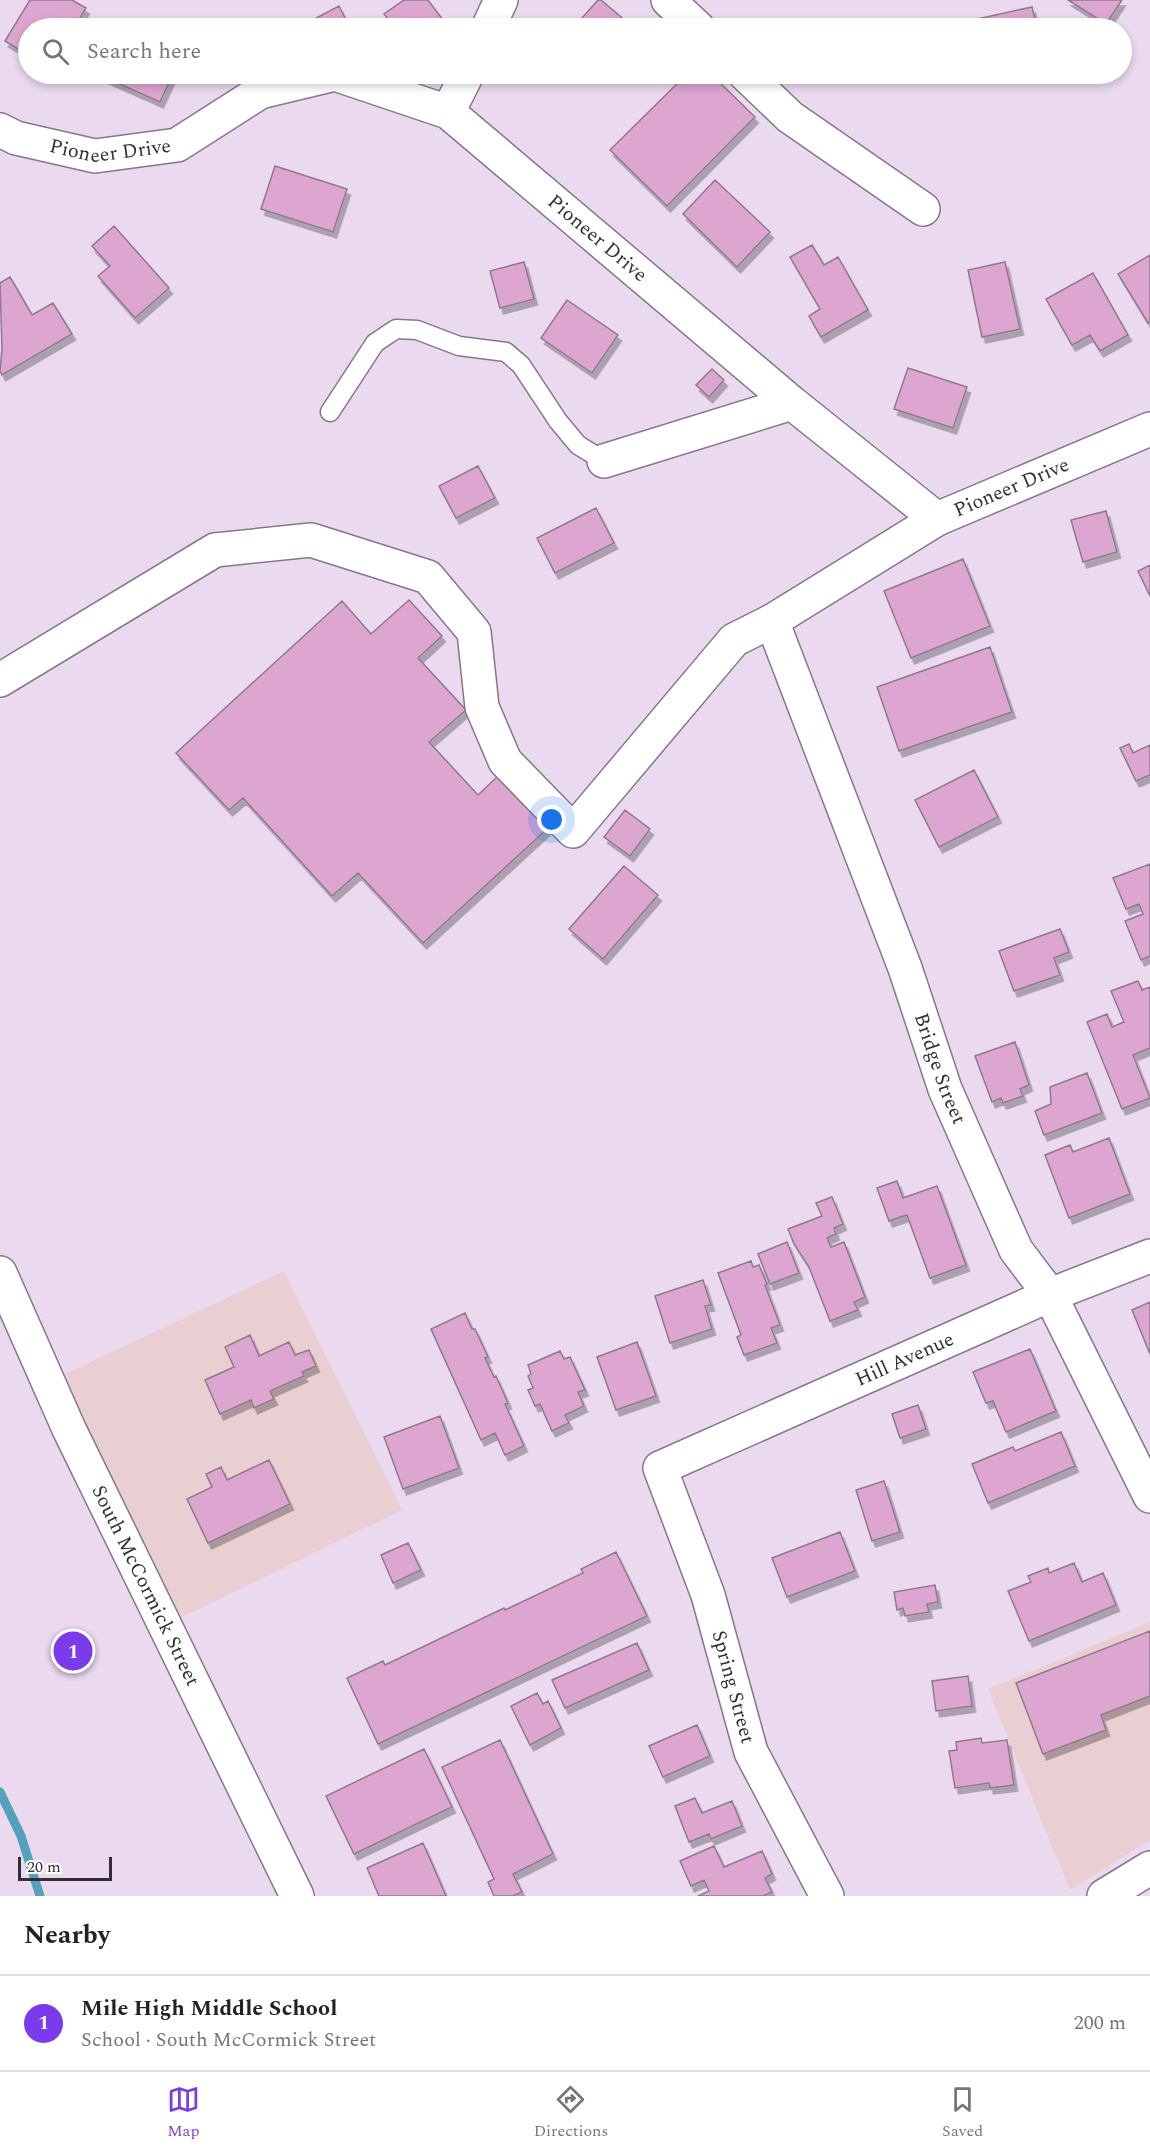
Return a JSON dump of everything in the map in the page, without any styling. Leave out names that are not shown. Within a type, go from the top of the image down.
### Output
[{"type":"street","points":[[493,18],[501,0]]},
{"type":"street","points":[[668,0],[687,18]]},
{"type":"street","name":"Pioneer Drive","points":[[0,130],[16,138],[95,156],[177,145],[260,92],[293,84]]},
{"type":"street","name":"Pioneer Drive","points":[[365,84],[448,112],[792,404],[937,519],[1150,429]]},
{"type":"street","points":[[448,112],[461,84]]},
{"type":"street","points":[[755,84],[790,117],[923,209]]},
{"type":"street","points":[[604,461],[792,404]]},
{"type":"street","points":[[0,680],[215,550],[311,540],[428,577],[474,632],[482,707],[505,761],[573,831],[734,639],[772,621],[937,519]]},
{"type":"street","name":"Bridge Street","points":[[772,621],[905,968],[945,1089],[1016,1250],[1050,1295],[1150,1496]]},
{"type":"street","name":"Hill Avenue","points":[[660,1468],[1050,1295],[1150,1256]]},
{"type":"street","name":"South McCormick Street","points":[[0,1273],[69,1430],[297,1896]]},
{"type":"street","name":"Spring Street","points":[[660,1468],[708,1595],[751,1752],[827,1896]]},
{"type":"street","points":[[1104,1896],[1150,1868]]},
{"type":"lane","points":[[330,412],[375,343],[396,329],[417,330],[459,346],[506,352],[521,365],[558,422],[578,446],[604,461]]},
{"type":"shaded area","points":[[284,1271],[402,1510],[178,1619],[63,1375]]},
{"type":"shaded area","points":[[1150,1622],[1150,1840],[1070,1890],[988,1689]]},
{"type":"building","points":[[30,0],[72,0],[86,8],[80,18],[19,18]]},
{"type":"building","points":[[404,0],[428,0],[442,18],[387,18],[384,14]]},
{"type":"building","points":[[598,0],[601,0],[622,18],[582,18]]},
{"type":"building","points":[[1068,0],[1122,0],[1110,18],[1096,18]]},
{"type":"building","points":[[339,6],[345,18],[316,18]]},
{"type":"building","points":[[1032,7],[1035,18],[982,18]]},
{"type":"building","points":[[18,20],[18,49],[5,41]]},
{"type":"building","points":[[120,84],[168,84],[160,102]]},
{"type":"building","points":[[677,84],[721,84],[755,117],[667,206],[610,150]]},
{"type":"building","points":[[275,166],[347,189],[333,232],[261,209]]},
{"type":"building","points":[[715,180],[770,232],[737,267],[683,214]]},
{"type":"building","points":[[114,226],[169,288],[135,318],[98,276],[110,266],[92,246]]},
{"type":"building","points":[[812,245],[824,265],[838,257],[868,310],[821,337],[809,316],[820,309],[790,257]]},
{"type":"building","points":[[1150,255],[1150,321],[1148,323],[1118,274]]},
{"type":"building","points":[[524,262],[534,299],[500,308],[490,271]]},
{"type":"building","points":[[1005,262],[1020,329],[982,337],[968,270]]},
{"type":"building","points":[[1093,273],[1128,335],[1100,351],[1090,335],[1072,345],[1046,299]]},
{"type":"building","points":[[10,277],[32,315],[53,303],[72,334],[2,375],[0,371],[2,348],[0,283]]},
{"type":"building","points":[[567,300],[618,335],[592,373],[541,338]]},
{"type":"building","points":[[908,368],[967,387],[953,428],[894,409]]},
{"type":"building","points":[[712,369],[724,380],[709,397],[696,385]]},
{"type":"building","points":[[478,466],[495,498],[456,518],[439,486]]},
{"type":"building","points":[[596,508],[614,543],[555,573],[537,538]]},
{"type":"building","points":[[1106,511],[1117,552],[1083,562],[1071,520]]},
{"type":"building","points":[[963,559],[990,626],[911,658],[884,591]]},
{"type":"building","points":[[1150,565],[1150,596],[1138,571]]},
{"type":"building","points":[[409,600],[442,636],[418,658],[466,710],[429,742],[478,795],[499,775],[548,828],[423,943],[358,873],[332,896],[243,798],[229,810],[176,753],[342,601],[371,634]]},
{"type":"building","points":[[990,647],[1012,712],[899,751],[877,687]]},
{"type":"building","points":[[1129,744],[1133,753],[1150,745],[1150,775],[1136,781],[1120,748]]},
{"type":"building","points":[[974,770],[998,817],[939,847],[915,800]]},
{"type":"building","points":[[625,810],[650,829],[630,856],[604,837]]},
{"type":"building","points":[[1150,864],[1150,956],[1141,960],[1125,921],[1143,914],[1139,904],[1126,909],[1113,878]]},
{"type":"building","points":[[624,866],[658,895],[603,959],[569,929]]},
{"type":"building","points":[[1060,929],[1069,952],[1054,958],[1060,975],[1014,991],[999,951]]},
{"type":"building","points":[[1138,981],[1142,990],[1150,987],[1150,1048],[1133,1055],[1150,1098],[1122,1109],[1087,1022],[1107,1014],[1112,1027],[1124,1022],[1111,991]]},
{"type":"building","points":[[1015,1042],[1029,1085],[1020,1089],[1023,1096],[1003,1103],[1001,1098],[992,1102],[975,1056]]},
{"type":"building","points":[[1087,1073],[1102,1113],[1044,1135],[1035,1111],[1051,1104],[1050,1087]]},
{"type":"building","points":[[1109,1138],[1130,1194],[1069,1218],[1045,1155],[1070,1145],[1073,1152]]},
{"type":"building","points":[[897,1181],[903,1198],[937,1186],[966,1265],[930,1278],[907,1215],[889,1221],[877,1188]]},
{"type":"building","points":[[832,1197],[843,1224],[834,1228],[836,1234],[827,1238],[831,1247],[844,1242],[865,1297],[854,1302],[858,1310],[830,1321],[809,1267],[794,1244],[788,1229],[822,1216],[816,1203]]},
{"type":"building","points":[[787,1242],[799,1273],[770,1284],[758,1254]]},
{"type":"building","points":[[751,1261],[753,1267],[759,1265],[780,1325],[771,1328],[777,1343],[744,1355],[737,1337],[741,1335],[718,1273]]},
{"type":"building","points":[[703,1280],[711,1305],[705,1306],[712,1329],[670,1343],[655,1296]]},
{"type":"building","points":[[1150,1302],[1150,1354],[1132,1310]]},
{"type":"building","points":[[465,1313],[488,1357],[485,1358],[508,1403],[505,1404],[524,1446],[505,1455],[495,1433],[481,1440],[431,1329]]},
{"type":"building","points":[[250,1335],[259,1356],[289,1342],[295,1355],[309,1350],[316,1366],[302,1372],[304,1376],[270,1391],[274,1399],[254,1408],[251,1400],[220,1414],[205,1380],[234,1367],[225,1347]]},
{"type":"building","points":[[637,1342],[656,1396],[616,1410],[597,1357]]},
{"type":"building","points":[[1030,1349],[1056,1411],[1006,1432],[993,1401],[986,1403],[973,1372]]},
{"type":"building","points":[[560,1351],[564,1359],[570,1357],[585,1390],[578,1392],[584,1406],[565,1415],[569,1423],[552,1431],[540,1404],[535,1406],[528,1390],[533,1388],[528,1376],[531,1374],[528,1365]]},
{"type":"building","points":[[918,1405],[926,1429],[900,1438],[892,1414]]},
{"type":"building","points":[[440,1416],[459,1468],[403,1489],[384,1437]]},
{"type":"building","points":[[1061,1432],[1075,1466],[988,1503],[972,1464],[1013,1447],[1015,1451]]},
{"type":"building","points":[[269,1460],[290,1504],[208,1543],[187,1499],[212,1487],[206,1474],[221,1467],[227,1480]]},
{"type":"building","points":[[884,1481],[900,1532],[872,1541],[856,1490]]},
{"type":"building","points":[[840,1532],[855,1571],[787,1597],[772,1558]]},
{"type":"building","points":[[408,1543],[421,1570],[393,1583],[381,1555]]},
{"type":"building","points":[[616,1552],[647,1616],[378,1744],[347,1678],[383,1661],[385,1665],[504,1608],[505,1610],[583,1573],[581,1569]]},
{"type":"building","points":[[1074,1563],[1082,1582],[1103,1573],[1116,1605],[1029,1641],[1008,1591],[1031,1582],[1028,1576],[1048,1568],[1049,1573]]},
{"type":"building","points":[[935,1585],[938,1602],[927,1604],[929,1612],[905,1616],[903,1608],[897,1610],[894,1592]]},
{"type":"building","points":[[1150,1631],[1150,1696],[1101,1715],[1106,1730],[1043,1754],[1016,1683]]},
{"type":"building","points":[[637,1643],[649,1670],[565,1708],[552,1680]]},
{"type":"building","points":[[968,1676],[972,1706],[936,1711],[932,1681]]},
{"type":"building","points":[[537,1693],[543,1704],[548,1701],[561,1728],[530,1745],[511,1706]]},
{"type":"building","points":[[697,1725],[710,1756],[663,1777],[649,1746]]},
{"type":"building","points":[[981,1738],[982,1743],[1007,1740],[1014,1785],[990,1788],[989,1783],[955,1788],[949,1751],[957,1750],[956,1742]]},
{"type":"building","points":[[500,1740],[553,1854],[513,1874],[522,1892],[513,1896],[494,1896],[488,1882],[494,1879],[442,1767]]},
{"type":"building","points":[[424,1749],[452,1807],[354,1854],[326,1796]]},
{"type":"building","points":[[695,1798],[702,1813],[732,1801],[742,1826],[711,1839],[709,1834],[689,1842],[675,1806]]},
{"type":"building","points":[[423,1843],[446,1896],[379,1896],[367,1868]]},
{"type":"building","points":[[714,1846],[724,1867],[762,1851],[772,1874],[765,1878],[772,1892],[763,1896],[698,1896],[709,1891],[704,1880],[691,1886],[680,1861]]},
{"type":"waterway","points":[[0,1792],[21,1836],[40,1896]]},
{"type":"place","name":"Mile High Middle School","points":[[73,1651]]}]
